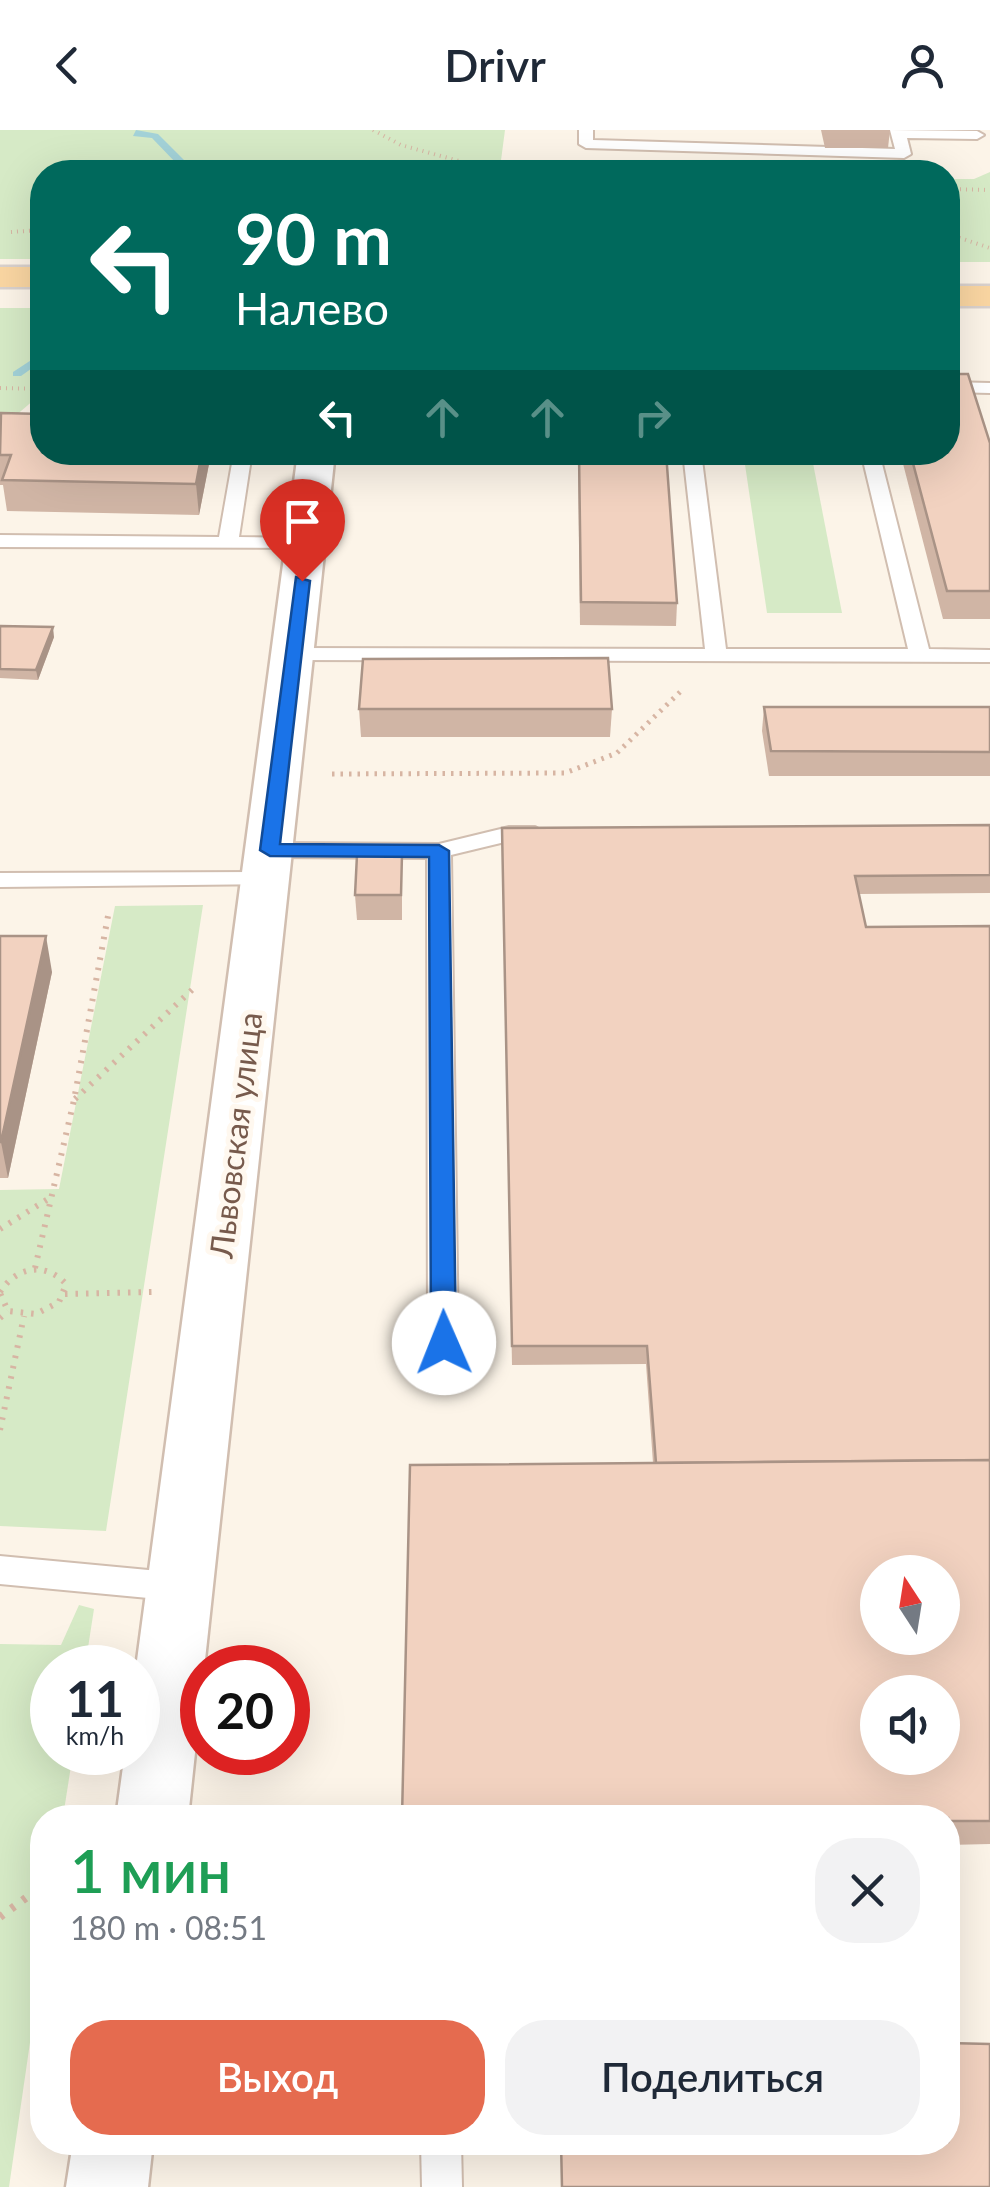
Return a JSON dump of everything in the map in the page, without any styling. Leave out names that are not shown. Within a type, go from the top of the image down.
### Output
[{"type":"main road","points":[[0,277],[30,278]]},
{"type":"main road","points":[[960,282],[990,282]]},
{"type":"main road","points":[[0,291],[30,291]]},
{"type":"main road","points":[[960,296],[990,296]]},
{"type":"street","name":"Львовская улица","points":[[154,1805],[315,465]]},
{"type":"street","points":[[107,2187],[111,2155]]},
{"type":"lane","points":[[586,130],[586,144],[758,147],[804,153],[904,154],[898,132],[981,137]]},
{"type":"lane","points":[[755,130],[762,160]]},
{"type":"lane","points":[[960,387],[990,388]]},
{"type":"lane","points":[[228,543],[241,465]]},
{"type":"lane","points":[[694,465],[716,656]]},
{"type":"lane","points":[[873,465],[920,657]]},
{"type":"lane","points":[[0,540],[306,544]]},
{"type":"lane","points":[[293,654],[990,656]]},
{"type":"lane","points":[[0,880],[114,879],[439,851],[508,834],[568,834]]},
{"type":"lane","points":[[439,851],[444,1343]]},
{"type":"lane","points":[[0,1570],[180,1587]]},
{"type":"lane","points":[[441,2155],[442,2187]]},
{"type":"path","points":[[373,130],[401,145],[456,160]]},
{"type":"path","points":[[960,189],[990,190]]},
{"type":"path","points":[[0,232],[30,231]]},
{"type":"path","points":[[960,238],[990,248]]},
{"type":"path","points":[[0,388],[30,389]]},
{"type":"path","points":[[330,774],[564,773],[599,766],[619,754],[716,656]]},
{"type":"path","points":[[35,1268],[74,1100],[114,879]]},
{"type":"path","points":[[74,1100],[203,980]]},
{"type":"path","points":[[0,1229],[49,1198]]},
{"type":"path","points":[[35,1268],[60,1275],[66,1284],[65,1294],[56,1306],[41,1314],[24,1316],[8,1310],[0,1293],[2,1280],[35,1268]]},
{"type":"path","points":[[65,1294],[157,1292]]},
{"type":"path","points":[[0,1318],[8,1310]]},
{"type":"path","points":[[0,1430],[24,1316]]},
{"type":"path","points":[[0,1916],[30,1895]]},
{"type":"green space","points":[[0,130],[505,130],[501,160],[30,160],[30,259],[0,259]]},
{"type":"green space","points":[[990,172],[990,262],[960,262],[960,179],[974,179]]},
{"type":"green space","points":[[0,308],[30,308],[30,403],[0,429]]},
{"type":"green space","points":[[745,465],[813,465],[842,613],[767,613]]},
{"type":"green space","points":[[203,905],[106,1531],[0,1526],[0,1190],[59,1189],[115,906]]},
{"type":"green space","points":[[79,1605],[94,1609],[88,1645],[61,1645]]},
{"type":"green space","points":[[0,1644],[61,1645],[30,1645],[30,1775],[70,1775],[65,1805],[30,1805],[30,2043],[9,2187],[0,2187]]},
{"type":"building","points":[[960,374],[968,374],[990,443],[990,591],[947,591],[913,465],[960,465]]},
{"type":"building","points":[[1,413],[30,414],[30,465],[200,465],[196,484],[2,480],[11,455],[0,455]]},
{"type":"building","points":[[579,465],[667,465],[677,603],[581,602]]},
{"type":"building","points":[[0,626],[53,627],[36,670],[0,669]]},
{"type":"building","points":[[608,658],[612,709],[359,709],[363,659]]},
{"type":"building","points":[[764,707],[990,707],[990,752],[771,751]]},
{"type":"building","points":[[990,825],[990,875],[855,876],[866,927],[990,926],[990,1460],[656,1463],[647,1346],[512,1346],[502,828]]},
{"type":"building","points":[[402,854],[401,895],[355,895],[357,855]]},
{"type":"building","points":[[0,936],[46,936],[1,1142],[0,1142]]},
{"type":"building","points":[[990,1460],[990,1821],[960,1821],[960,1805],[402,1805],[410,1465]]},
{"type":"building","points":[[960,2043],[990,2044],[990,2187],[562,2187],[561,2155],[960,2155]]},
{"type":"waterway","points":[[142,130],[136,134],[155,136],[179,160]]},
{"type":"waterway","points":[[17,374],[30,365]]},
{"type":"route","points":[[302,581],[270,850],[439,851],[444,1343]]}]
